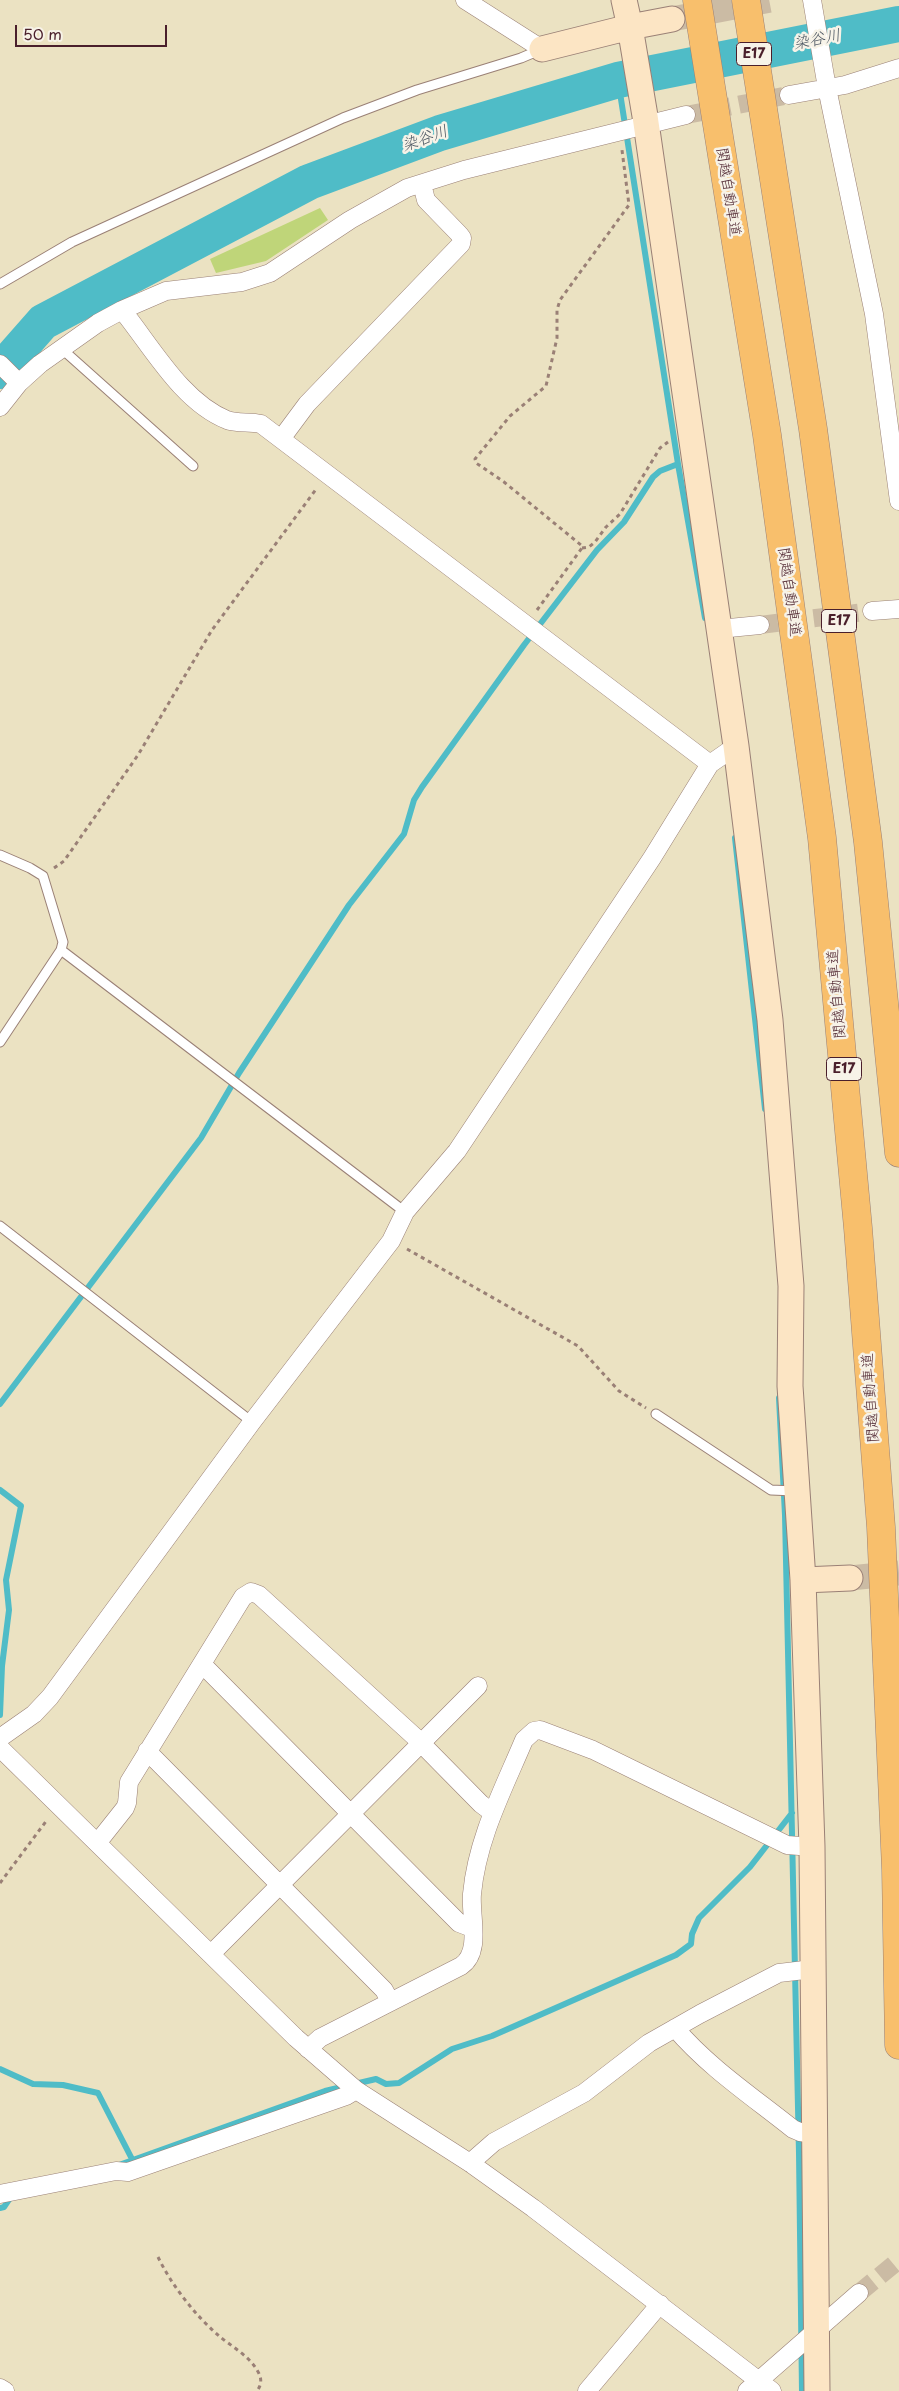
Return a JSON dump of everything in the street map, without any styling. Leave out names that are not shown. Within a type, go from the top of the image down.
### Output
[{"type":"highway","name":"関越自動車道","points":[[697,0],[767,435],[824,857],[858,1228],[880,1527],[896,1869],[899,2045]]},
{"type":"highway","name":"E17","points":[[747,8],[813,429],[868,842],[899,1154]]},
{"type":"street","points":[[465,0],[542,49],[631,32],[672,19]]},
{"type":"street","points":[[624,0],[645,121],[736,746],[771,1040],[791,1286],[790,1386],[795,1491],[803,1580],[812,1847],[817,2391]]},
{"type":"street","points":[[813,2],[826,83],[874,314],[899,501]]},
{"type":"street","points":[[789,95],[826,83],[845,85],[899,68]]},
{"type":"street","points":[[0,407],[16,380],[98,323],[122,310],[166,291],[242,282],[270,273],[383,200],[422,184],[464,170],[619,131],[645,121],[686,115]]},
{"type":"street","points":[[281,439],[307,404],[461,244],[462,238],[459,234],[426,200],[422,184]]},
{"type":"street","points":[[122,310],[184,389],[195,399],[229,421],[261,424],[710,764]]},
{"type":"street","points":[[0,364],[16,380]]},
{"type":"street","points":[[872,611],[899,609]]},
{"type":"street","points":[[719,629],[760,625]]},
{"type":"street","points":[[0,1738],[34,1714],[50,1697],[252,1422],[391,1240],[405,1212],[457,1150],[652,858],[710,764],[736,746]]},
{"type":"street","points":[[803,1580],[850,1578]]},
{"type":"street","points":[[98,1842],[125,1808],[129,1782],[243,1597],[247,1593],[256,1592],[422,1744],[481,1804],[493,1812]]},
{"type":"street","points":[[202,1664],[459,1923],[472,1928]]},
{"type":"street","points":[[211,1954],[478,1686]]},
{"type":"street","points":[[308,2049],[320,2038],[465,1964],[473,1949],[472,1903],[476,1869],[486,1829],[524,1740],[534,1731],[540,1730],[594,1750],[787,1845],[812,1847]]},
{"type":"street","points":[[0,1748],[308,2049],[356,2090],[470,2163],[660,2304],[759,2388],[817,2329],[859,2294]]},
{"type":"street","points":[[147,1751],[384,1990],[390,2001]]},
{"type":"street","points":[[470,2163],[494,2142],[584,2093],[649,2043],[675,2028],[779,1973],[813,1969]]},
{"type":"street","points":[[675,2028],[724,2074],[793,2128],[800,2132],[814,2134]]},
{"type":"street","points":[[0,2194],[116,2171],[128,2172],[346,2096],[356,2090]]},
{"type":"street","points":[[587,2391],[660,2304]]},
{"type":"street","points":[[0,2388],[5,2391]]},
{"type":"lane","points":[[0,284],[72,242],[343,118],[417,90],[521,58],[542,49]]},
{"type":"lane","points":[[62,349],[193,466]]},
{"type":"lane","points":[[0,855],[43,876],[63,942],[62,950],[0,1042]]},
{"type":"lane","points":[[62,950],[405,1212]]},
{"type":"lane","points":[[0,1226],[252,1422]]},
{"type":"lane","points":[[656,1414],[771,1490],[795,1491]]},
{"type":"path","points":[[582,548],[581,545],[504,482],[476,463],[474,459],[510,416],[546,386],[557,338],[557,310],[560,300],[629,205],[619,131]]},
{"type":"path","points":[[526,625],[582,548],[589,547],[595,542],[606,527],[620,514],[660,448],[668,442]]},
{"type":"path","points":[[43,876],[64,861],[138,755],[212,630],[327,475]]},
{"type":"path","points":[[391,1240],[578,1346],[619,1391],[656,1414]]},
{"type":"path","points":[[0,1883],[60,1805]]},
{"type":"path","points":[[158,2257],[174,2285],[206,2324],[254,2365],[261,2378],[261,2385],[257,2391]]},
{"type":"green space","points":[[320,208],[328,220],[266,261],[216,273],[210,259]]},
{"type":"waterway","name":"染谷川","points":[[0,371],[43,322],[309,182],[440,133],[618,80],[899,24]]},
{"type":"waterway","points":[[618,80],[678,464],[705,618]]},
{"type":"waterway","points":[[0,1404],[201,1138],[239,1073],[349,905],[404,834],[414,800],[422,787],[524,645],[597,550],[624,522],[653,477],[660,471],[678,464]]},
{"type":"waterway","points":[[735,838],[765,1109]]},
{"type":"waterway","points":[[779,1398],[785,1515],[799,2153],[802,2391]]},
{"type":"waterway","points":[[0,1490],[21,1506],[6,1580],[9,1610],[2,1666],[0,1715]]},
{"type":"waterway","points":[[119,2165],[325,2091],[376,2079],[386,2084],[399,2083],[452,2049],[492,2036],[676,1955],[691,1944],[692,1934],[699,1918],[750,1867],[792,1813]]},
{"type":"waterway","points":[[0,2069],[33,2084],[63,2085],[98,2093],[133,2161]]},
{"type":"waterway","points":[[0,2208],[4,2207],[12,2195]]},
{"type":"tunnel","points":[[672,19],[771,0]]},
{"type":"tunnel","points":[[686,115],[789,95]]},
{"type":"tunnel","points":[[760,625],[872,611]]},
{"type":"tunnel","points":[[850,1578],[899,1573]]},
{"type":"tunnel","points":[[859,2293],[899,2260]]}]
